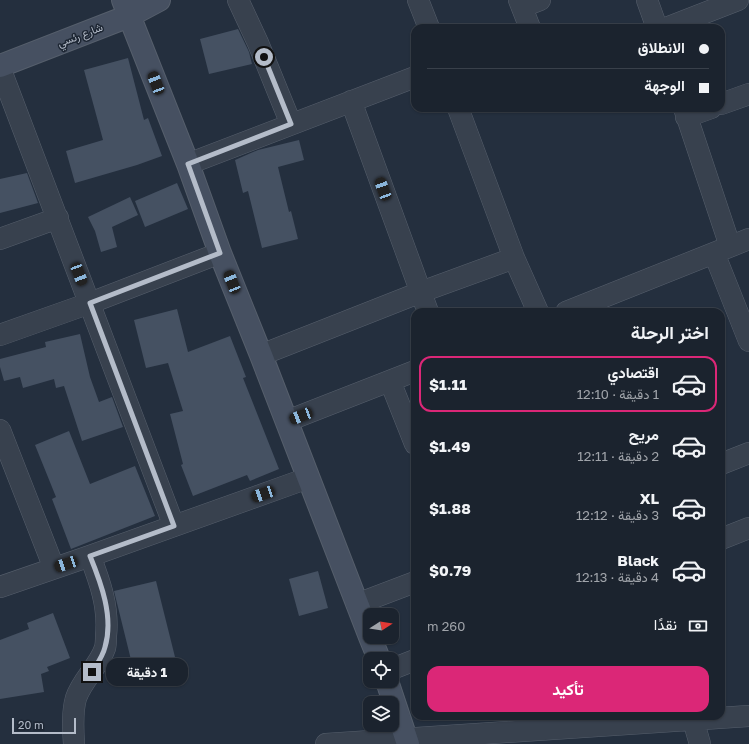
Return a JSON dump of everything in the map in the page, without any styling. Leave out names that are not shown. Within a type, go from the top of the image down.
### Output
[{"type":"street","name":"شارع رئسي","points":[[0,67],[126,8],[159,0]]},
{"type":"street","points":[[238,0],[258,43],[291,124]]},
{"type":"street","points":[[418,0],[427,24]]},
{"type":"street","points":[[647,0],[656,24]]},
{"type":"street","points":[[676,24],[732,1]]},
{"type":"street","points":[[527,2],[530,24]]},
{"type":"street","points":[[126,8],[188,164],[220,253],[363,619]]},
{"type":"street","points":[[0,67],[174,526]]},
{"type":"street","points":[[188,164],[411,78]]},
{"type":"street","points":[[725,103],[749,94]]},
{"type":"street","points":[[351,101],[427,308]]},
{"type":"street","points":[[461,112],[514,258],[536,308]]},
{"type":"street","points":[[685,112],[731,246],[749,341]]},
{"type":"street","points":[[0,239],[58,218]]},
{"type":"street","points":[[576,308],[731,246]]},
{"type":"street","points":[[0,334],[90,303],[220,253]]},
{"type":"street","points":[[261,355],[421,292],[514,258]]},
{"type":"street","points":[[286,421],[411,373]]},
{"type":"street","points":[[390,381],[411,434]]},
{"type":"street","points":[[0,430],[54,568]]},
{"type":"street","points":[[725,462],[749,453]]},
{"type":"street","points":[[0,587],[308,478]]},
{"type":"street","points":[[725,537],[749,528]]},
{"type":"street","points":[[74,744],[74,716],[76,698],[99,661],[105,647],[107,633],[106,607],[102,589],[90,556]]},
{"type":"street","points":[[357,604],[411,584]]},
{"type":"street","points":[[399,667],[411,662]]},
{"type":"street","points":[[389,688],[407,741]]},
{"type":"street","points":[[725,717],[749,716]]},
{"type":"street","points":[[326,744],[407,741],[667,720]]},
{"type":"street","points":[[693,720],[700,744]]},
{"type":"building","points":[[238,29],[249,52],[252,64],[209,74],[200,39]]},
{"type":"building","points":[[128,58],[144,120],[148,118],[162,156],[75,183],[66,151],[103,140],[84,70]]},
{"type":"building","points":[[299,140],[304,160],[278,167],[289,212],[291,211],[298,239],[262,248],[248,191],[243,193],[235,160],[258,150]]},
{"type":"building","points":[[27,173],[38,203],[0,213],[0,179]]},
{"type":"building","points":[[177,183],[188,209],[145,227],[135,201]]},
{"type":"building","points":[[130,197],[138,215],[112,227],[117,247],[101,252],[95,231],[88,217]]},
{"type":"building","points":[[177,309],[188,352],[230,336],[246,377],[243,378],[279,469],[250,481],[247,475],[193,496],[181,465],[183,464],[170,414],[183,411],[168,363],[146,368],[134,320]]},
{"type":"building","points":[[80,334],[90,377],[99,402],[112,397],[123,427],[82,441],[64,386],[56,388],[54,379],[23,388],[20,377],[4,381],[0,367],[0,359],[46,347],[45,342]]},
{"type":"building","points":[[69,431],[90,484],[135,466],[155,516],[71,549],[52,499],[56,497],[35,445]]},
{"type":"building","points":[[318,571],[328,608],[299,616],[289,579]]},
{"type":"building","points":[[156,581],[176,661],[134,672],[114,591]]},
{"type":"building","points":[[53,613],[70,658],[47,667],[49,671],[41,674],[44,692],[0,699],[0,640],[29,629],[27,623]]},
{"type":"route","points":[[92,672],[105,647],[107,626],[106,607],[102,589],[90,556],[174,526],[90,303],[220,253],[188,164],[291,124],[264,57]]}]
